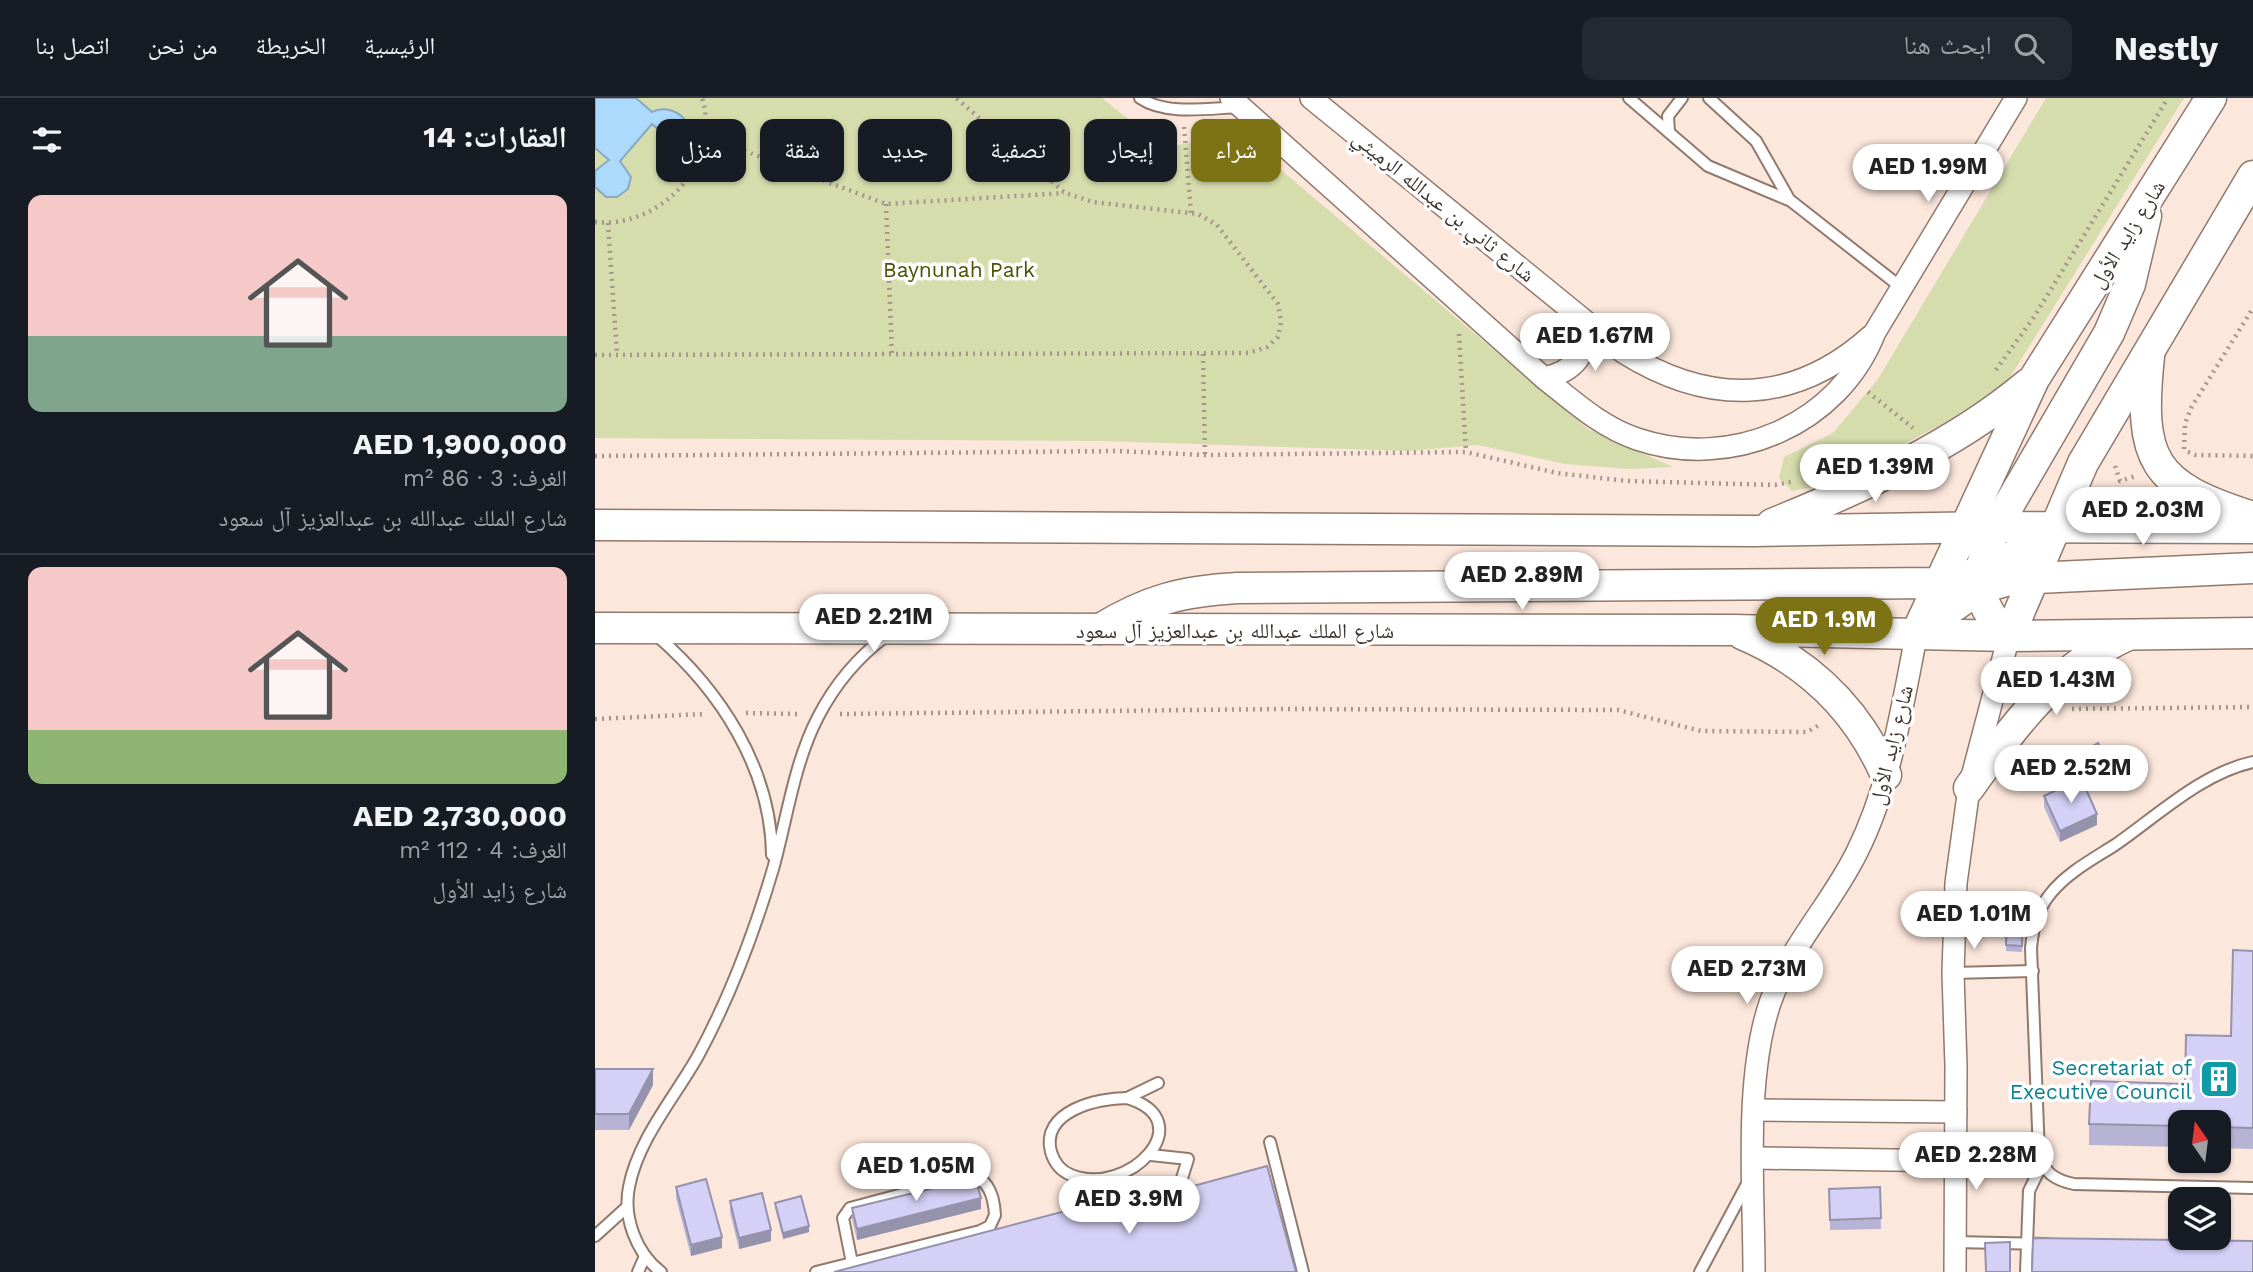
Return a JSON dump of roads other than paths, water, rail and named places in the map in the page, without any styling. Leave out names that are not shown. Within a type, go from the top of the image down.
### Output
[{"type":"main road","name":"شارع زايد الأول","points":[[1917,632],[2034,379],[2211,98]]},
{"type":"main road","points":[[2148,201],[2138,257],[2120,309],[1996,527],[1979,581],[1990,615],[2009,636],[2083,463],[2253,176]]},
{"type":"main road","points":[[2150,346],[2144,424],[2157,459],[2181,488],[2198,499],[2253,517]]},
{"type":"main road","points":[[1755,531],[1845,494],[1930,449],[1994,411],[2034,379]]},
{"type":"main road","points":[[595,525],[1755,531],[1996,527],[2253,528]]},
{"type":"main road","points":[[1917,632],[1979,581],[2055,527]]},
{"type":"main road","points":[[1100,629],[1128,612],[1163,598],[1191,591],[1238,588],[1938,583],[2034,576],[2253,568]]},
{"type":"main road","name":"شارع الملك عبدالله بن عبدالعزيز آل سعود","points":[[595,628],[1732,630],[2009,636],[2253,633]]},
{"type":"main road","points":[[1732,630],[1764,643],[1822,682],[1861,729],[1886,775]]},
{"type":"main road","points":[[1969,788],[2040,697],[2074,667],[2134,633]]},
{"type":"street","name":"شارع ثاني بن عبدالله الرميثي","points":[[1311,98],[1623,352],[1667,376],[1691,384],[1734,392],[1787,384],[1812,375],[1856,349],[1875,332]]},
{"type":"street","name":"شارع ثاني بن عبدالله الرميثي","points":[[1236,102],[1544,377],[1614,429],[1657,445],[1706,450],[1744,444],[1780,432],[1829,401],[1850,378],[2016,98]]},
{"type":"street","points":[[1544,377],[1569,369],[1579,360],[1588,336],[1587,323]]},
{"type":"street","name":"شارع زايد الأول","points":[[1754,1272],[1757,1060],[1774,993],[1796,946],[1856,854],[1886,775],[1917,632]]},
{"type":"street","points":[[1955,1272],[1953,973],[1956,883],[1969,788],[2009,636]]},
{"type":"street","points":[[1755,1110],[1956,1112]]},
{"type":"street","points":[[1754,1164],[1955,1161]]},
{"type":"lane","points":[[1140,98],[1148,104],[1182,109],[1236,102]]},
{"type":"lane","points":[[1629,98],[1716,171],[1791,201],[1902,288]]},
{"type":"lane","points":[[1669,132],[1668,116],[1682,98]]},
{"type":"lane","points":[[1709,98],[1756,141],[1791,201]]},
{"type":"lane","points":[[649,628],[709,690],[751,758],[768,812],[773,869]]},
{"type":"lane","points":[[661,1272],[645,1256],[636,1241],[627,1207],[630,1181],[639,1156],[719,1014],[753,930],[773,869],[806,745],[820,714],[853,667],[896,629]]},
{"type":"lane","points":[[2253,762],[2227,771],[2199,787],[2062,881],[2040,910],[2033,928],[2039,1154],[2042,1164],[2055,1179],[2074,1184],[2253,1188]]},
{"type":"lane","points":[[1953,973],[2033,971]]},
{"type":"lane","points":[[1127,1098],[1142,1088],[1159,1083]]},
{"type":"lane","points":[[1127,1098],[1147,1107],[1154,1115],[1159,1136],[1151,1155],[1126,1172],[1087,1178],[1064,1171],[1051,1154],[1051,1133],[1063,1115],[1105,1099],[1127,1098]]},
{"type":"lane","points":[[1270,1142],[1303,1272]]},
{"type":"lane","points":[[1151,1155],[1188,1159],[1177,1194],[1183,1220]]},
{"type":"lane","points":[[1700,1272],[1754,1164]]},
{"type":"lane","points":[[2026,1272],[2029,1191],[2042,1164]]},
{"type":"lane","points":[[817,1272],[985,1229],[995,1215],[985,1182],[970,1176],[849,1208],[843,1218],[852,1263]]},
{"type":"lane","points":[[595,1236],[627,1207]]},
{"type":"lane","points":[[1955,1242],[2053,1244]]},
{"type":"lane","points":[[638,1272],[645,1256]]},
{"type":"water","points":[[595,98],[636,98],[652,112],[662,109],[684,119],[656,119],[656,127],[652,124],[620,161],[631,177],[628,189],[617,197],[606,197],[595,187],[595,171],[609,160],[595,148]]},
{"type":"place","name":"Secretariat of Executive Council","points":[[2219,1079]]},
{"type":"park label","name":"Baynunah Park","points":[[959,269]]}]
